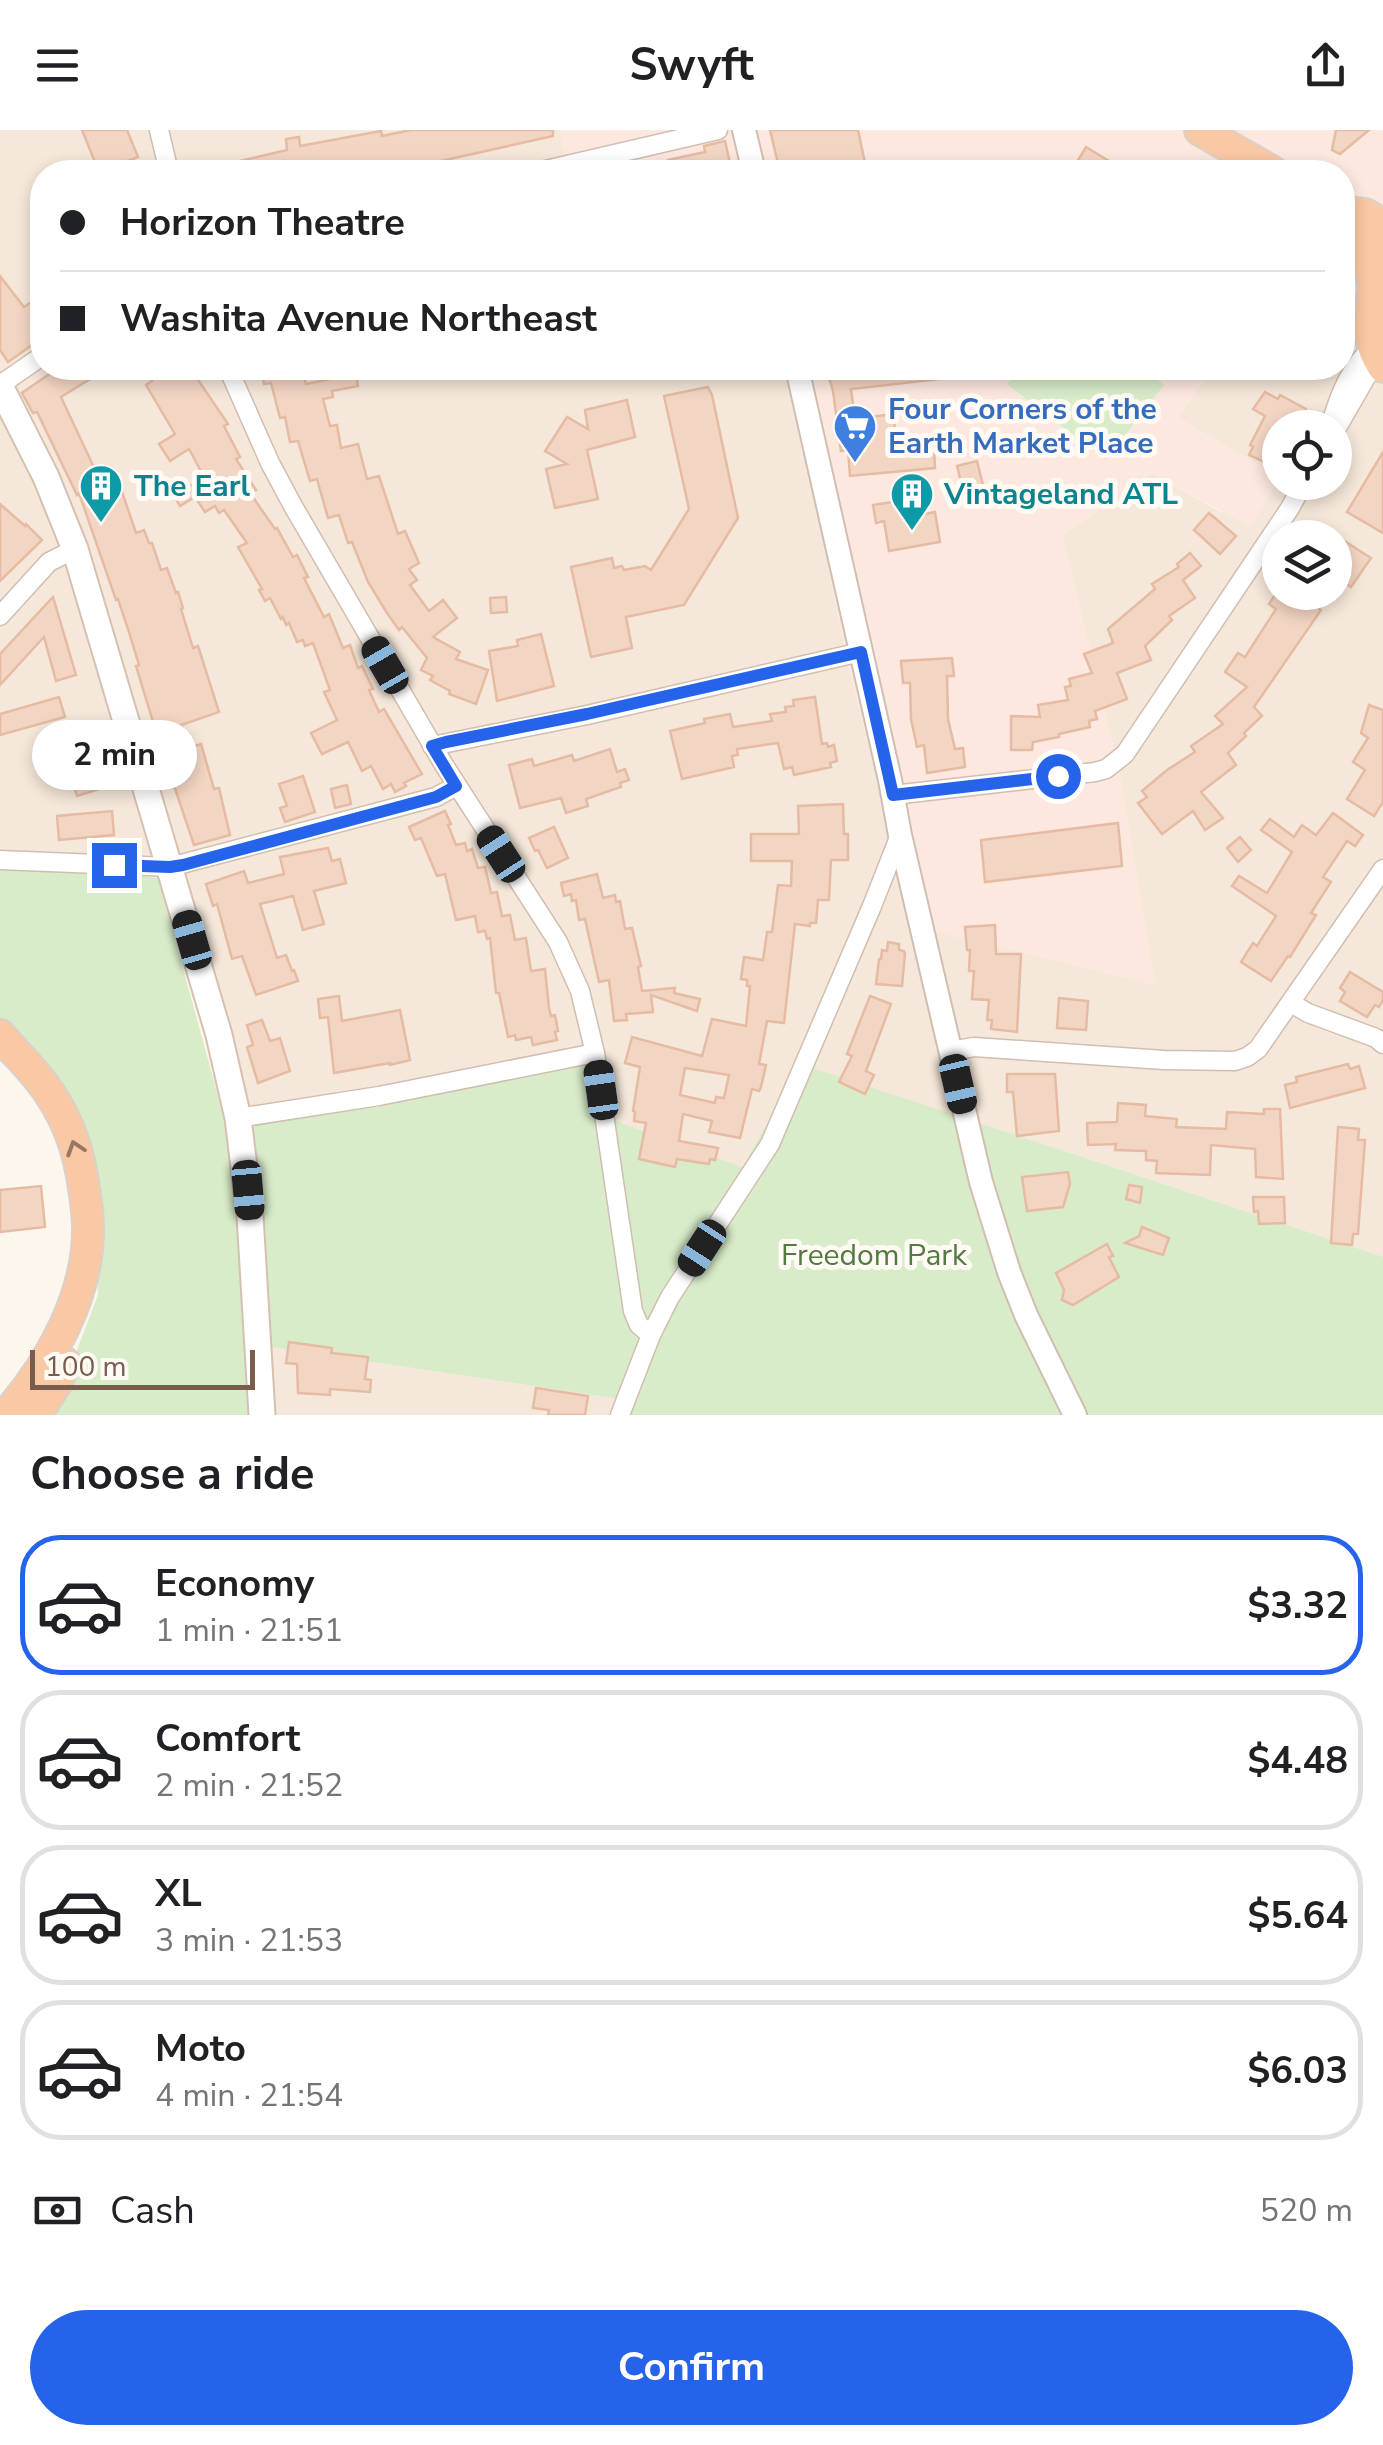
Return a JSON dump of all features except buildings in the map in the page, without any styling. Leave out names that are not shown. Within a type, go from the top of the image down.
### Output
[{"type":"highway","points":[[1200,130],[1252,160]]},
{"type":"highway","points":[[1355,214],[1365,214],[1378,232],[1368,328],[1380,357]]},
{"type":"highway","points":[[0,1035],[42,1083],[71,1133],[80,1157],[88,1215],[88,1271],[82,1320],[56,1382],[36,1415]]},
{"type":"highway","points":[[6,1415],[32,1383],[57,1340],[78,1290],[88,1244]]},
{"type":"main road","points":[[0,386],[46,478],[75,549],[219,1035],[238,1118],[250,1216],[262,1415]]},
{"type":"street","points":[[159,130],[166,160]]},
{"type":"street","points":[[589,160],[718,130]]},
{"type":"street","points":[[744,130],[751,160]]},
{"type":"street","points":[[1345,410],[1380,357]]},
{"type":"street","points":[[1355,366],[1359,360],[1380,357]]},
{"type":"street","points":[[0,386],[30,365]]},
{"type":"street","points":[[233,380],[285,492],[456,786],[558,942],[580,991],[596,1053],[633,1311],[639,1325],[651,1335]]},
{"type":"street","points":[[801,380],[981,1182],[1009,1272],[1047,1363],[1074,1415]]},
{"type":"street","points":[[1339,410],[1348,380]]},
{"type":"street","points":[[893,795],[1095,772],[1116,763],[1292,500]]},
{"type":"street","points":[[0,616],[50,562],[75,549]]},
{"type":"street","points":[[432,746],[861,652]]},
{"type":"street","points":[[0,860],[170,867],[436,797],[456,786]]},
{"type":"street","points":[[620,1415],[670,1297],[770,1144],[900,835]]},
{"type":"street","points":[[950,1051],[974,1048],[1164,1060],[1235,1061],[1247,1057],[1258,1049],[1383,868]]},
{"type":"street","points":[[1291,1003],[1308,1014],[1383,1044]]},
{"type":"street","points":[[238,1118],[380,1096],[596,1053]]},
{"type":"shaded area","points":[[0,130],[560,130],[566,160],[30,160],[30,380],[792,380],[845,652],[915,927],[1119,770],[1062,536],[1150,474],[1149,471],[1221,512],[1262,487],[1262,500],[1352,500],[1352,410],[1262,410],[1262,467],[1178,418],[1204,380],[1355,380],[1355,229],[1383,243],[1383,1259],[801,1065],[741,1168],[231,1121],[166,854],[0,859]]},
{"type":"shaded area","points":[[560,130],[1383,130],[1383,243],[1355,229],[1355,160],[566,160]]},
{"type":"shaded area","points":[[792,380],[1204,380],[1178,418],[1262,467],[1262,500],[1266,500],[1250,527],[1152,473],[1062,536],[1119,770],[1156,985],[915,927],[845,652]]},
{"type":"shaded area","points":[[251,1344],[621,1399],[639,1415],[256,1415]]},
{"type":"green space","points":[[1010,380],[1157,380],[1164,385],[1106,460],[1007,384]]},
{"type":"green space","name":"Freedom Park","points":[[0,866],[158,878],[225,1121],[584,1059],[602,1116],[742,1167],[801,1064],[1383,1257],[1383,1415],[629,1415],[620,1399],[251,1344],[256,1415],[42,1415],[70,1368],[98,1295],[93,1180],[0,1021]]},
{"type":"place","name":"Four Corners of the Earth Market Place","points":[[855,464]]},
{"type":"place","name":"The Earl","points":[[101,524]]},
{"type":"place","name":"Vintageland ATL","points":[[912,532]]},
{"type":"route","points":[[114,865],[183,865],[436,797],[456,786],[432,746],[446,742],[861,652],[893,795],[1058,776]]}]
